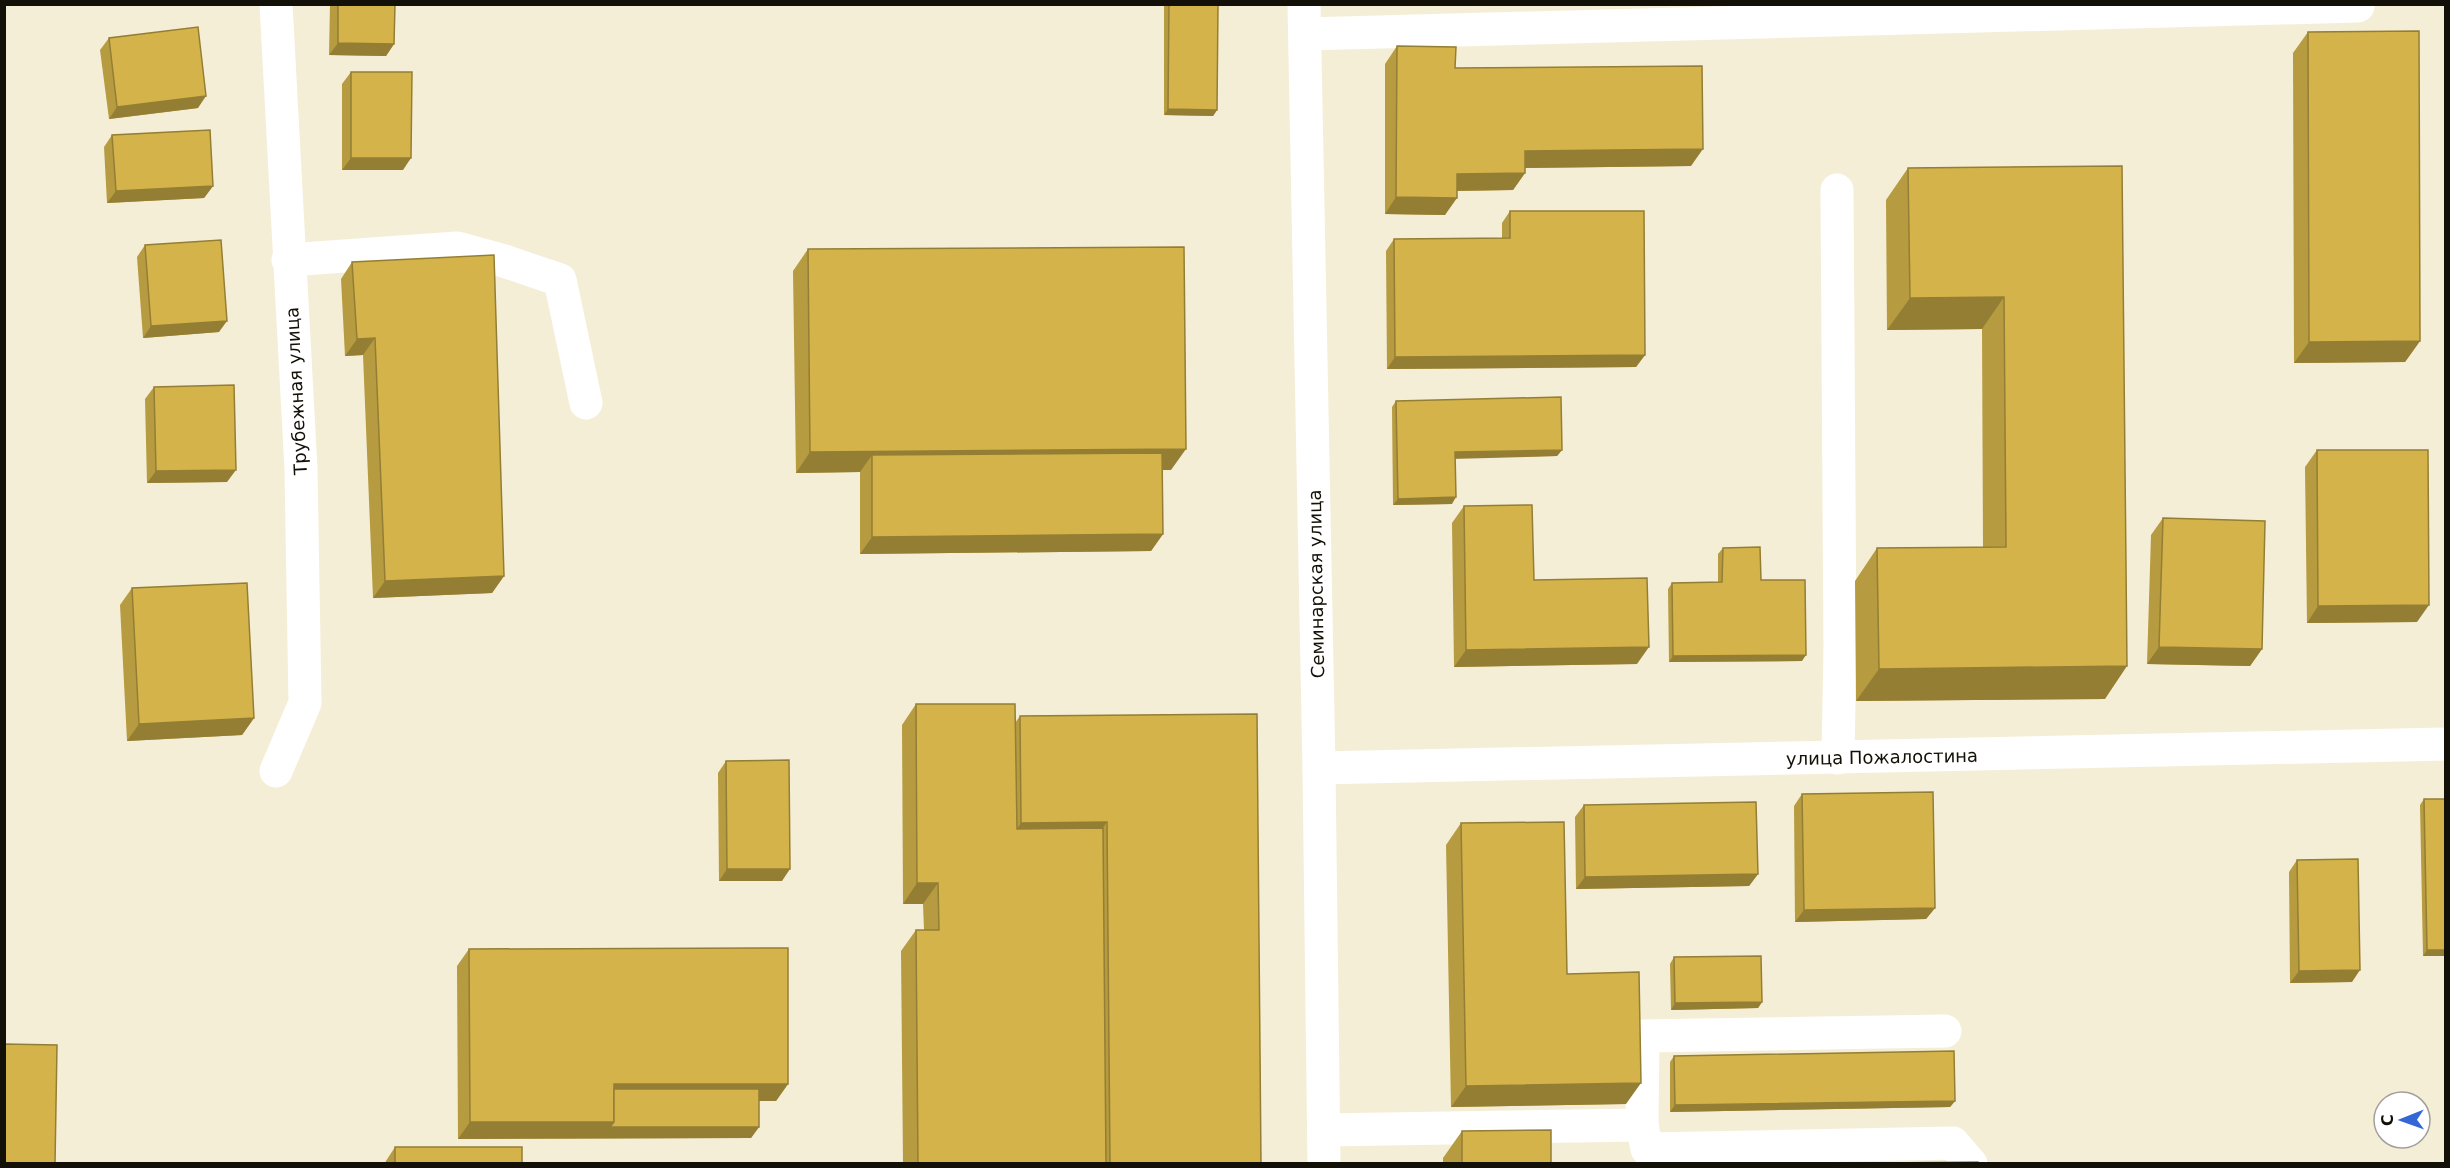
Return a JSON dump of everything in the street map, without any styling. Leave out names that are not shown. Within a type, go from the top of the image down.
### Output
[{"type":"street","name":"Трубежная улица","points":[[276,4],[301,469],[305,703],[276,771]]},
{"type":"street","points":[[1305,19],[2358,6]]},
{"type":"street","name":"Семинарская улица","points":[[1305,19],[1324,1164]]},
{"type":"street","points":[[1837,190],[1840,648],[1838,758]]},
{"type":"street","points":[[288,260],[457,248],[560,280],[586,403]]},
{"type":"street","name":"улица Пожалостина","points":[[1319,768],[2445,744]]},
{"type":"street","points":[[1945,1031],[1643,1036],[1642,1125],[1647,1149],[1953,1143],[1971,1164]]},
{"type":"street","points":[[1324,1130],[1642,1125]]},
{"type":"building","points":[[338,4],[395,4],[394,44],[338,43]]},
{"type":"building","points":[[1169,4],[1218,4],[1217,110],[1168,109]]},
{"type":"building","points":[[198,27],[206,96],[117,107],[109,38]]},
{"type":"building","points":[[2419,31],[2420,341],[2309,342],[2308,32]]},
{"type":"building","points":[[1397,46],[1456,47],[1455,68],[1702,66],[1703,149],[1525,151],[1525,173],[1457,174],[1457,198],[1396,197]]},
{"type":"building","points":[[351,72],[412,72],[411,158],[351,158]]},
{"type":"building","points":[[210,130],[213,186],[116,191],[112,135]]},
{"type":"building","points":[[2122,166],[2127,666],[1879,669],[1877,548],[2006,547],[2004,297],[1910,298],[1908,168]]},
{"type":"building","points":[[1510,211],[1644,211],[1645,355],[1395,357],[1394,239],[1510,238]]},
{"type":"building","points":[[221,240],[227,321],[151,326],[145,245]]},
{"type":"building","points":[[1184,247],[1186,449],[810,452],[808,249]]},
{"type":"building","points":[[494,255],[504,576],[385,581],[375,338],[357,339],[352,262]]},
{"type":"building","points":[[234,385],[236,470],[156,471],[154,387]]},
{"type":"building","points":[[1561,397],[1562,450],[1455,452],[1456,497],[1398,499],[1396,401]]},
{"type":"building","points":[[2317,450],[2428,450],[2429,605],[2318,606]]},
{"type":"building","points":[[1162,453],[1163,534],[872,537],[872,455]]},
{"type":"building","points":[[1532,505],[1534,580],[1647,578],[1649,647],[1466,650],[1464,506]]},
{"type":"building","points":[[2163,518],[2265,521],[2262,649],[2159,647]]},
{"type":"building","points":[[1760,547],[1761,580],[1805,580],[1806,655],[1673,656],[1672,583],[1722,582],[1723,548]]},
{"type":"building","points":[[247,583],[254,718],[139,724],[132,588]]},
{"type":"building","points":[[916,704],[1015,704],[1017,829],[1103,828],[1106,1164],[918,1164],[916,930],[939,930],[938,883],[917,883]]},
{"type":"building","points":[[1257,714],[1261,1164],[1110,1164],[1107,822],[1021,823],[1020,716]]},
{"type":"building","points":[[789,760],[790,869],[727,869],[726,761]]},
{"type":"building","points":[[1933,792],[1935,908],[1804,910],[1802,794]]},
{"type":"building","points":[[2424,799],[2445,799],[2445,950],[2427,950]]},
{"type":"building","points":[[1756,802],[1758,874],[1585,877],[1584,805]]},
{"type":"building","points":[[1564,822],[1567,974],[1639,972],[1641,1083],[1466,1086],[1461,823]]},
{"type":"building","points":[[2358,859],[2360,970],[2299,971],[2297,860]]},
{"type":"building","points":[[788,948],[788,1084],[614,1084],[614,1122],[470,1122],[469,949]]},
{"type":"building","points":[[1761,956],[1762,1002],[1675,1003],[1674,957]]},
{"type":"building","points":[[4,1044],[57,1045],[55,1164],[4,1164]]},
{"type":"building","points":[[1954,1051],[1955,1101],[1675,1105],[1674,1056]]},
{"type":"building","points":[[614,1089],[759,1089],[759,1127],[610,1127],[614,1122]]},
{"type":"building","points":[[1551,1130],[1551,1164],[1462,1164],[1462,1131]]},
{"type":"building","points":[[395,1147],[522,1147],[522,1164],[395,1164]]},
{"type":"building","points":[[1978,1162],[1978,1164],[1780,1164]]}]
